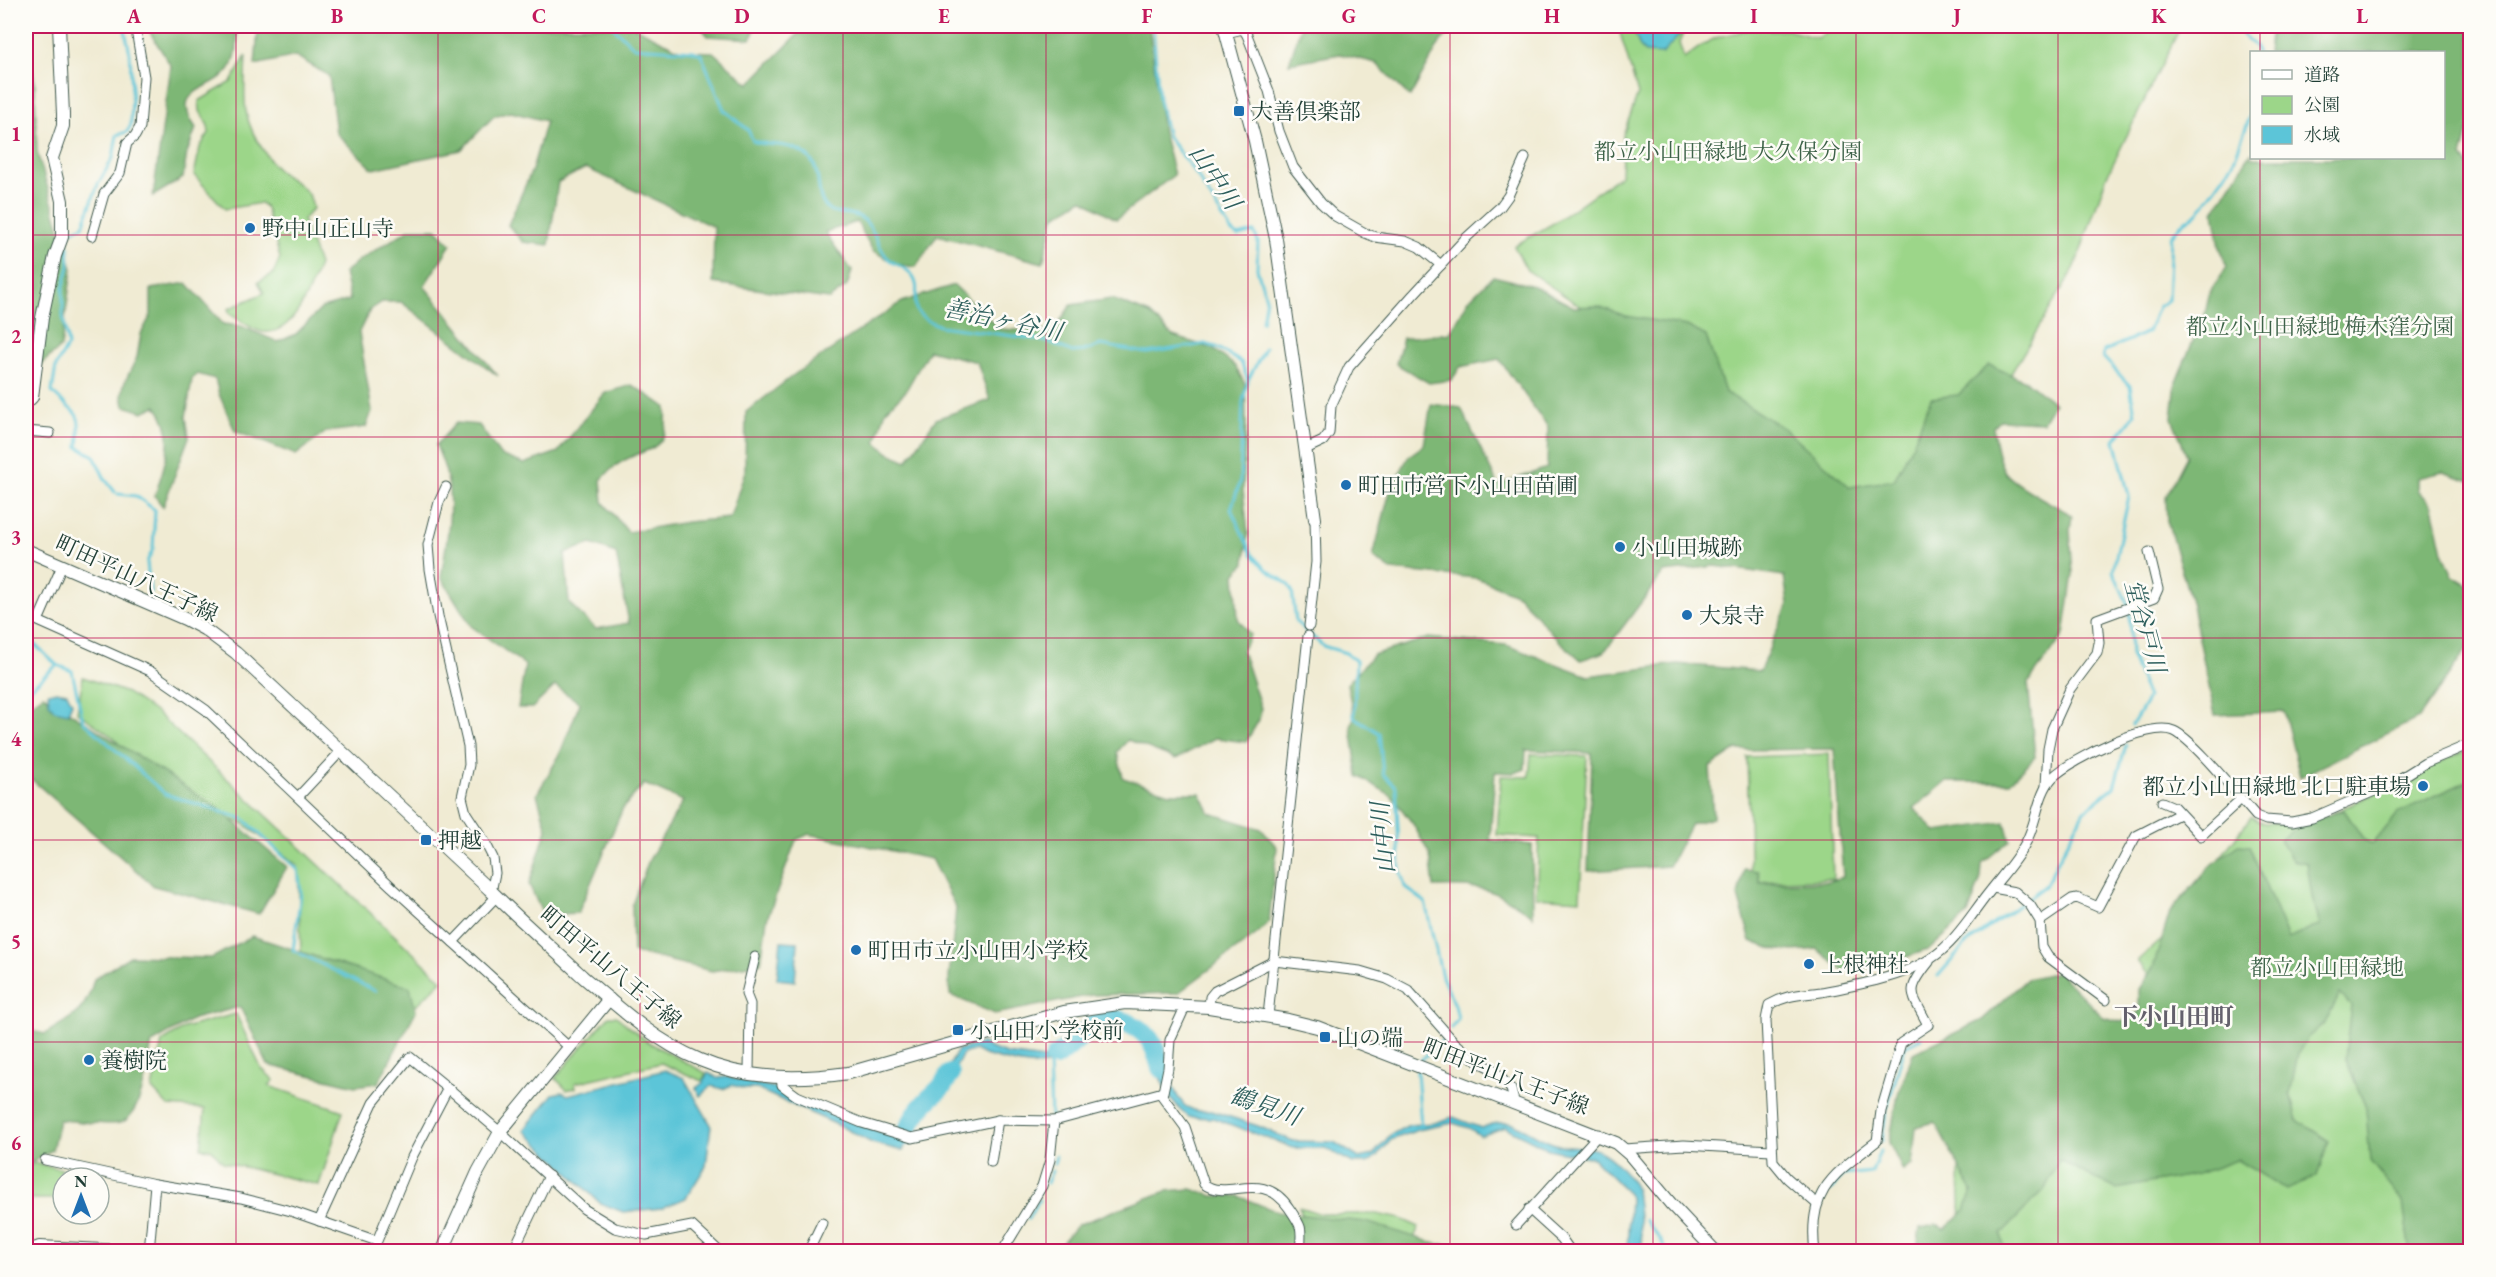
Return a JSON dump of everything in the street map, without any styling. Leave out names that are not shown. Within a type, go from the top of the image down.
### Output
[{"type":"main road","points":[[26,403],[32,397],[42,318],[55,256],[62,237],[62,201],[52,158],[63,126],[59,26]]},
{"type":"main road","points":[[1225,29],[1268,196],[1281,267],[1316,519]]},
{"type":"main road","name":"町田平山八王子線","points":[[26,550],[204,629],[236,653],[493,894],[609,999],[678,1050],[715,1066],[780,1077],[817,1078],[848,1073],[979,1034],[1072,1010],[1125,1003],[1209,1007],[1268,1016],[1317,1027],[1599,1134],[1624,1149],[1671,1204],[1716,1251]]},
{"type":"main road","points":[[442,1251],[478,1172],[500,1132],[609,999]]},
{"type":"main road","points":[[39,1247],[147,1251]]},
{"type":"street","points":[[1225,29],[1243,29],[1247,35],[1269,91],[1279,131],[1293,166],[1321,203],[1335,216],[1365,233],[1375,237],[1405,241],[1419,247],[1441,265]]},
{"type":"street","points":[[92,236],[104,194],[120,173],[127,143],[140,127],[144,77],[137,36]]},
{"type":"street","points":[[1306,449],[1323,441],[1329,433],[1331,406],[1349,367],[1441,265],[1500,207],[1508,196],[1525,158]]},
{"type":"street","points":[[26,431],[50,433]]},
{"type":"street","points":[[446,488],[428,544],[430,569],[438,616],[468,746],[469,765],[462,797],[466,813],[493,858],[495,873],[493,894],[453,942]]},
{"type":"street","points":[[1268,1016],[1316,562],[1316,519]]},
{"type":"street","points":[[2046,787],[2048,749],[2052,729],[2070,689],[2097,653],[2099,643],[2097,619],[2150,601],[2158,589],[2149,552]]},
{"type":"street","points":[[62,566],[38,621],[150,671],[206,710],[453,942],[569,1047]]},
{"type":"street","points":[[1815,1251],[1812,1232],[1817,1204],[1826,1183],[1877,1141],[1881,1111],[1900,1043],[1928,1025],[1912,994],[1913,983],[1953,938],[2026,843],[2046,787],[2054,776],[2118,740],[2143,731],[2161,728],[2173,730],[2193,745],[2256,816],[2266,820],[2303,821],[2372,793],[2409,774],[2425,762],[2470,744]]},
{"type":"street","points":[[298,797],[341,751]]},
{"type":"street","points":[[2162,802],[2174,807],[2201,836],[2241,799]]},
{"type":"street","points":[[2040,921],[2072,899],[2077,898],[2098,907],[2136,836],[2178,813]]},
{"type":"street","points":[[1993,888],[2018,894],[2030,905],[2040,921],[2042,947],[2048,957],[2106,1000]]},
{"type":"street","points":[[1817,1204],[1787,1178],[1773,1161],[1766,1020],[1769,1005],[1784,996],[1835,989],[1902,972],[1935,956]]},
{"type":"street","points":[[749,1073],[750,1004],[746,994],[755,957]]},
{"type":"street","points":[[1209,1007],[1210,997],[1215,991],[1274,961],[1360,971],[1398,983],[1418,999],[1455,1043],[1478,1062],[1493,1069],[1511,1089],[1514,1101]]},
{"type":"street","points":[[1186,1005],[1170,1040],[1168,1068],[1162,1093],[1185,1127],[1204,1184],[1214,1190],[1267,1188],[1284,1200],[1302,1226],[1300,1251]]},
{"type":"street","points":[[319,1221],[373,1103],[410,1057],[500,1132],[584,1209],[615,1228],[646,1235],[692,1226],[720,1251]]},
{"type":"street","points":[[780,1077],[782,1085],[797,1096],[910,1138],[998,1120],[1054,1121],[1162,1093]]},
{"type":"street","points":[[45,1160],[155,1184],[241,1198],[377,1241],[412,1157],[448,1088]]},
{"type":"street","points":[[991,1162],[998,1120]]},
{"type":"street","points":[[1002,1251],[1042,1186],[1050,1160],[1054,1121]]},
{"type":"street","points":[[1516,1225],[1599,1134]]},
{"type":"street","points":[[1624,1149],[1684,1145],[1771,1150]]},
{"type":"street","points":[[531,1251],[514,1248],[549,1176]]},
{"type":"street","points":[[147,1251],[155,1184]]},
{"type":"street","points":[[1529,1209],[1562,1239],[1571,1251]]},
{"type":"street","points":[[808,1251],[822,1223]]},
{"type":"street","points":[[26,1247],[39,1247]]},
{"type":"green space","points":[[146,26],[237,26],[237,49],[232,66],[221,78],[196,92],[187,105],[196,128],[187,153],[183,178],[153,196],[171,66]]},
{"type":"green space","points":[[248,26],[633,26],[682,51],[713,52],[749,84],[806,26],[1149,26],[1163,132],[1174,175],[1116,219],[1082,199],[1054,217],[1043,263],[937,235],[916,267],[899,265],[873,251],[857,222],[825,232],[852,271],[847,286],[829,299],[713,283],[714,227],[586,168],[558,182],[549,245],[523,242],[508,225],[532,170],[546,121],[511,112],[494,116],[461,150],[373,169],[336,133],[329,76],[296,56],[255,65],[258,29]]},
{"type":"green space","points":[[700,26],[756,26],[751,39],[708,36]]},
{"type":"green space","points":[[1301,26],[1457,26],[1441,41],[1410,97],[1376,63],[1340,54],[1289,63]]},
{"type":"green space","name":"都立小山田緑地 大久保分園","points":[[1618,26],[1684,26],[1685,29],[1679,43],[1684,59],[1717,38],[1760,26],[1771,31],[1787,30],[1817,38],[1831,26],[2181,26],[2106,178],[2075,267],[1979,427],[1871,512],[1670,368],[1527,270],[1514,246],[1552,224],[1621,175],[1623,135],[1638,94]]},
{"type":"green space","name":"都立小山田緑地 梅木窪分園","points":[[2271,26],[2470,26],[2470,124],[2462,157],[2470,169],[2470,481],[2443,472],[2418,478],[2418,490],[2433,506],[2443,552],[2453,576],[2470,586],[2470,645],[2419,718],[2300,777],[2284,712],[2215,715],[2192,605],[2167,521],[2166,497],[2187,456],[2172,418],[2176,382],[2195,336],[2203,324],[2210,291],[2227,267],[2220,247],[2214,211],[2250,155],[2250,159],[2445,159],[2445,51],[2268,51]]},
{"type":"green space","points":[[26,40],[35,83],[37,152],[72,269],[61,347],[26,377]]},
{"type":"green space","points":[[246,56],[245,96],[248,119],[272,164],[300,185],[311,200],[313,208],[303,220],[319,265],[306,297],[292,318],[284,326],[274,331],[263,332],[230,314],[228,309],[264,293],[258,282],[273,274],[280,258],[266,208],[261,203],[225,209],[194,175],[200,147],[209,133],[200,111],[199,101],[231,82]]},
{"type":"green space","points":[[410,229],[436,229],[451,244],[424,286],[498,376],[401,302],[382,302],[370,310],[359,332],[372,411],[366,427],[326,432],[296,455],[235,431],[215,379],[198,374],[192,379],[186,417],[189,437],[163,507],[155,496],[168,450],[167,428],[163,417],[156,406],[143,412],[124,406],[122,395],[124,384],[137,357],[141,334],[151,315],[151,289],[187,283],[223,324],[241,326],[278,342],[296,334],[322,308],[350,300],[344,273],[359,260]]},
{"type":"green space","points":[[1493,276],[1534,286],[1574,307],[1598,306],[1626,316],[1687,326],[1706,336],[1725,392],[1785,429],[1850,487],[1894,480],[1913,444],[1931,398],[1958,395],[1989,365],[2028,382],[2054,403],[2043,422],[2000,420],[1993,427],[1998,456],[2005,472],[2026,489],[2072,515],[2070,530],[2073,574],[2064,635],[2028,683],[2035,757],[2010,782],[1946,782],[1914,808],[1936,832],[2005,822],[2010,840],[1982,863],[1981,878],[1968,914],[1930,949],[1883,965],[1843,971],[1817,949],[1783,950],[1751,941],[1738,896],[1744,869],[1758,871],[1760,883],[1828,882],[1843,877],[1834,749],[1736,750],[1710,767],[1713,818],[1691,824],[1669,866],[1588,871],[1592,753],[1526,750],[1525,769],[1515,773],[1495,772],[1490,840],[1532,845],[1533,916],[1508,899],[1487,890],[1434,887],[1430,855],[1413,824],[1391,795],[1358,776],[1351,727],[1354,717],[1347,684],[1373,655],[1428,638],[1506,645],[1588,676],[1677,664],[1760,671],[1788,604],[1784,576],[1715,566],[1664,572],[1604,652],[1581,660],[1558,640],[1518,595],[1477,578],[1391,570],[1373,557],[1390,491],[1409,456],[1424,445],[1431,404],[1461,408],[1498,485],[1547,468],[1548,427],[1499,359],[1460,367],[1452,380],[1429,383],[1396,364],[1403,338],[1450,333],[1468,301]]},
{"type":"green space","points":[[954,285],[1000,329],[1053,332],[1071,305],[1112,299],[1150,314],[1173,336],[1213,349],[1235,366],[1245,384],[1243,490],[1248,533],[1245,563],[1235,574],[1238,619],[1250,635],[1242,651],[1261,708],[1259,720],[1246,742],[1215,738],[1176,759],[1128,740],[1117,752],[1123,778],[1169,793],[1200,793],[1210,813],[1261,829],[1277,847],[1269,922],[1258,933],[1178,993],[1092,995],[995,1014],[950,995],[949,978],[956,908],[931,859],[809,834],[796,840],[767,919],[761,963],[712,971],[633,952],[632,905],[649,860],[683,801],[644,784],[623,808],[578,913],[543,915],[529,884],[547,829],[537,794],[559,756],[580,703],[555,686],[532,708],[518,708],[525,665],[471,626],[441,577],[450,502],[446,473],[436,445],[456,423],[479,425],[500,455],[524,464],[558,452],[605,393],[632,385],[666,407],[664,435],[653,448],[625,460],[601,480],[603,502],[628,532],[687,522],[730,518],[745,471],[746,412],[795,374],[902,302]],"holes":[[[929,350],[977,362],[990,400],[936,419],[907,461],[889,453],[876,442],[886,410],[905,392]],[[591,544],[616,553],[629,623],[596,629],[569,603],[565,553]]]},
{"type":"green space","points":[[83,677],[127,693],[157,713],[442,980],[411,1011],[301,954],[298,866],[244,824],[163,797],[114,738],[77,712]]},
{"type":"green space","points":[[43,695],[218,808],[287,867],[259,914],[154,886],[31,779],[26,782],[26,708]]},
{"type":"green space","name":"都立小山田緑地","points":[[2470,748],[2470,1251],[1962,1251],[1955,1069],[2156,1064],[2201,1038],[2137,961],[2184,919],[2223,854],[2251,817],[2264,823],[2314,822]]},
{"type":"green space","points":[[1531,754],[1587,756],[1580,900],[1536,897],[1539,838],[1497,835],[1501,776],[1529,777]]},
{"type":"green space","points":[[1829,754],[1833,879],[1751,882],[1747,757]]},
{"type":"green space","name":"都立小山田緑地","points":[[2470,780],[2470,1251],[2411,1251],[2403,1202],[2370,1161],[2366,1108],[2345,1058],[2351,1005],[2340,994],[2324,1025],[2308,1037],[2298,1053],[2290,1094],[2297,1120],[2329,1141],[2317,1176],[2287,1190],[2237,1160],[2198,1174],[2116,1189],[2059,1160],[2045,1189],[2001,1234],[2005,1251],[1923,1251],[1918,1242],[1920,1228],[1936,1225],[1945,1229],[1965,1210],[1972,1191],[1935,1122],[1916,1127],[1912,1164],[1903,1171],[1889,1143],[1898,1095],[1913,1053],[1982,1020],[2027,979],[2058,972],[2103,1017],[2122,1022],[2139,1012],[2139,989],[2153,968],[2170,912],[2212,864],[2239,845],[2249,846],[2288,939],[2320,925],[2312,897],[2307,863],[2292,860],[2280,840],[2302,823],[2344,810],[2364,840],[2373,844],[2399,812]]},
{"type":"green space","points":[[252,936],[410,987],[416,1011],[378,1083],[355,1086],[268,1065],[240,1007],[193,1019],[152,1043],[143,1088],[128,1118],[115,1124],[59,1120],[52,1150],[26,1166],[26,1030],[45,1034],[71,1018],[87,999],[94,979],[130,956],[212,958]]},
{"type":"green space","points":[[236,1014],[261,1068],[274,1080],[269,1086],[343,1111],[319,1185],[223,1162],[211,1149],[201,1148],[205,1109],[168,1106],[152,1089],[162,1042],[184,1028]]},
{"type":"green space","points":[[609,1016],[616,1016],[648,1042],[706,1073],[702,1081],[661,1063],[575,1083],[576,1088],[567,1090],[555,1078]]},
{"type":"green space","points":[[34,1163],[51,1167],[51,1199],[29,1199],[26,1221],[26,1170]]},
{"type":"green space","points":[[1191,1189],[1213,1196],[1238,1196],[1278,1212],[1366,1222],[1437,1244],[1491,1247],[1501,1251],[1054,1252],[1077,1225],[1166,1191]]},
{"type":"green space","points":[[1299,1207],[1321,1214],[1377,1214],[1401,1219],[1419,1227],[1408,1251],[1307,1225]]},
{"type":"water","points":[[1632,26],[1678,26],[1681,29],[1680,35],[1662,54],[1646,53],[1640,47]]},
{"type":"water","points":[[56,691],[67,693],[72,703],[68,713],[54,710],[49,703],[48,693]]},
{"type":"water","points":[[781,941],[798,942],[795,981],[777,979]]},
{"type":"water","points":[[1127,1014],[1143,1022],[1155,1038],[1163,1064],[1178,1097],[1185,1106],[1196,1111],[1212,1111],[1258,1126],[1293,1141],[1334,1142],[1359,1158],[1373,1155],[1390,1135],[1409,1125],[1434,1123],[1453,1117],[1481,1128],[1493,1124],[1511,1124],[1555,1144],[1597,1150],[1620,1166],[1636,1189],[1643,1252],[1627,1251],[1630,1198],[1628,1193],[1593,1158],[1548,1149],[1505,1127],[1481,1136],[1469,1128],[1453,1123],[1418,1130],[1391,1140],[1377,1156],[1367,1163],[1353,1163],[1325,1148],[1293,1148],[1213,1118],[1189,1117],[1172,1100],[1164,1086],[1148,1035],[1128,1020],[1116,1020],[1105,1024],[1062,1059],[1044,1066],[1008,1061],[984,1055],[975,1050],[963,1054],[943,1090],[919,1109],[903,1151],[872,1143],[757,1089],[745,1089],[732,1085],[723,1089],[711,1086],[700,1096],[696,1088],[704,1082],[708,1073],[718,1078],[726,1077],[776,1088],[799,1103],[900,1139],[917,1104],[936,1089],[958,1050],[983,1043],[1006,1054],[1044,1059],[1069,1047],[1110,1015]]},
{"type":"water","points":[[665,1070],[684,1078],[711,1125],[706,1166],[686,1198],[662,1208],[623,1212],[600,1203],[524,1130],[553,1094],[562,1092],[568,1095]]},
{"type":"waterway","points":[[73,231],[83,226],[98,184],[113,158],[117,135],[127,132],[131,125],[130,53],[124,26]]},
{"type":"waterway","name":"善治ヶ谷川","points":[[612,26],[634,47],[693,51],[701,54],[724,110],[748,130],[753,141],[793,148],[812,161],[818,177],[820,195],[828,209],[854,215],[867,223],[886,256],[908,271],[915,281],[916,307],[926,319],[940,326],[1035,339],[1052,343],[1072,352],[1084,351],[1101,345],[1147,353],[1205,344],[1216,347],[1241,362],[1248,380]]},
{"type":"waterway","name":"山中川","points":[[1153,26],[1159,100],[1168,137],[1196,174],[1231,231],[1238,236],[1254,232],[1258,241],[1257,269],[1266,298],[1262,322]]},
{"type":"waterway","name":"堂谷戸川","points":[[2233,26],[2256,47],[2257,51]]},
{"type":"waterway","name":"堂谷戸川","points":[[2132,725],[2148,698],[2131,655],[2129,607],[2113,571],[2129,496],[2115,440],[2135,414],[2130,386],[2103,357],[2104,351],[2148,332],[2158,307],[2168,300],[2171,237],[2181,224],[2198,213],[2233,163],[2250,116]]},
{"type":"waterway","points":[[68,245],[69,266],[63,289],[63,316],[68,345],[56,366],[52,392],[76,414],[79,425],[78,447],[94,456],[105,479],[115,492]]},
{"type":"waterway","name":"山中川","points":[[1265,348],[1248,380],[1243,401],[1240,482],[1231,509],[1252,554],[1267,570],[1288,584],[1292,591],[1296,622],[1323,646],[1346,653],[1356,661],[1354,717],[1379,733],[1383,774],[1396,787],[1400,870],[1405,887],[1425,902],[1442,977],[1455,1005],[1458,1019],[1451,1028]]},
{"type":"waterway","points":[[118,494],[136,496],[155,510],[153,549],[147,562],[150,592]]},
{"type":"waterway","points":[[26,637],[57,665],[72,671],[83,721],[165,794],[244,819],[298,870],[301,893],[293,950],[375,991]]},
{"type":"waterway","points":[[26,692],[57,665]]},
{"type":"waterway","name":"堂谷戸川","points":[[1938,976],[1966,944],[2045,886],[2084,811],[2114,787],[2126,745]]},
{"type":"waterway","name":"鶴見川","points":[[1055,1057],[1099,1021],[1113,1019],[1138,1028],[1149,1038],[1161,1068]]},
{"type":"waterway","name":"堂谷戸川","points":[[1882,1141],[1886,1112],[1905,1046],[1921,1038]]},
{"type":"waterway","name":"山中川","points":[[1421,1060],[1444,1039]]},
{"type":"waterway","points":[[1049,1061],[1051,1116]]},
{"type":"waterway","name":"山中川","points":[[1417,1071],[1421,1126]]},
{"type":"waterway","name":"鶴見川","points":[[905,1136],[919,1110],[950,1074]]},
{"type":"waterway","name":"堂谷戸川","points":[[1831,1190],[1842,1175],[1872,1172],[1880,1151]]},
{"type":"waterway","points":[[1054,1164],[1056,1156]]},
{"type":"waterway","points":[[1047,1183],[1052,1171]]},
{"type":"waterway","points":[[1028,1219],[1039,1200]]},
{"type":"waterway","points":[[1645,1220],[1667,1252]]},
{"type":"place","name":"大善倶楽部","points":[[1239,111]]},
{"type":"place","name":"野中山正山寺","points":[[250,228]]},
{"type":"place","name":"町田市営下小山田苗圃","points":[[1346,485]]},
{"type":"place","name":"小山田城跡","points":[[1620,547]]},
{"type":"place","name":"大泉寺","points":[[1687,615]]},
{"type":"place","name":"都立小山田緑地 北口駐車場","points":[[2423,786]]},
{"type":"place","name":"押越","points":[[426,840]]},
{"type":"place","name":"町田市立小山田小学校","points":[[856,950]]},
{"type":"place","name":"上根神社","points":[[1809,964]]},
{"type":"place","name":"小山田小学校前","points":[[958,1030]]},
{"type":"place","name":"山の端","points":[[1325,1037]]},
{"type":"place","name":"養樹院","points":[[89,1060]]},
{"type":"district","name":"下小山田町","points":[[2174,1017]]}]
